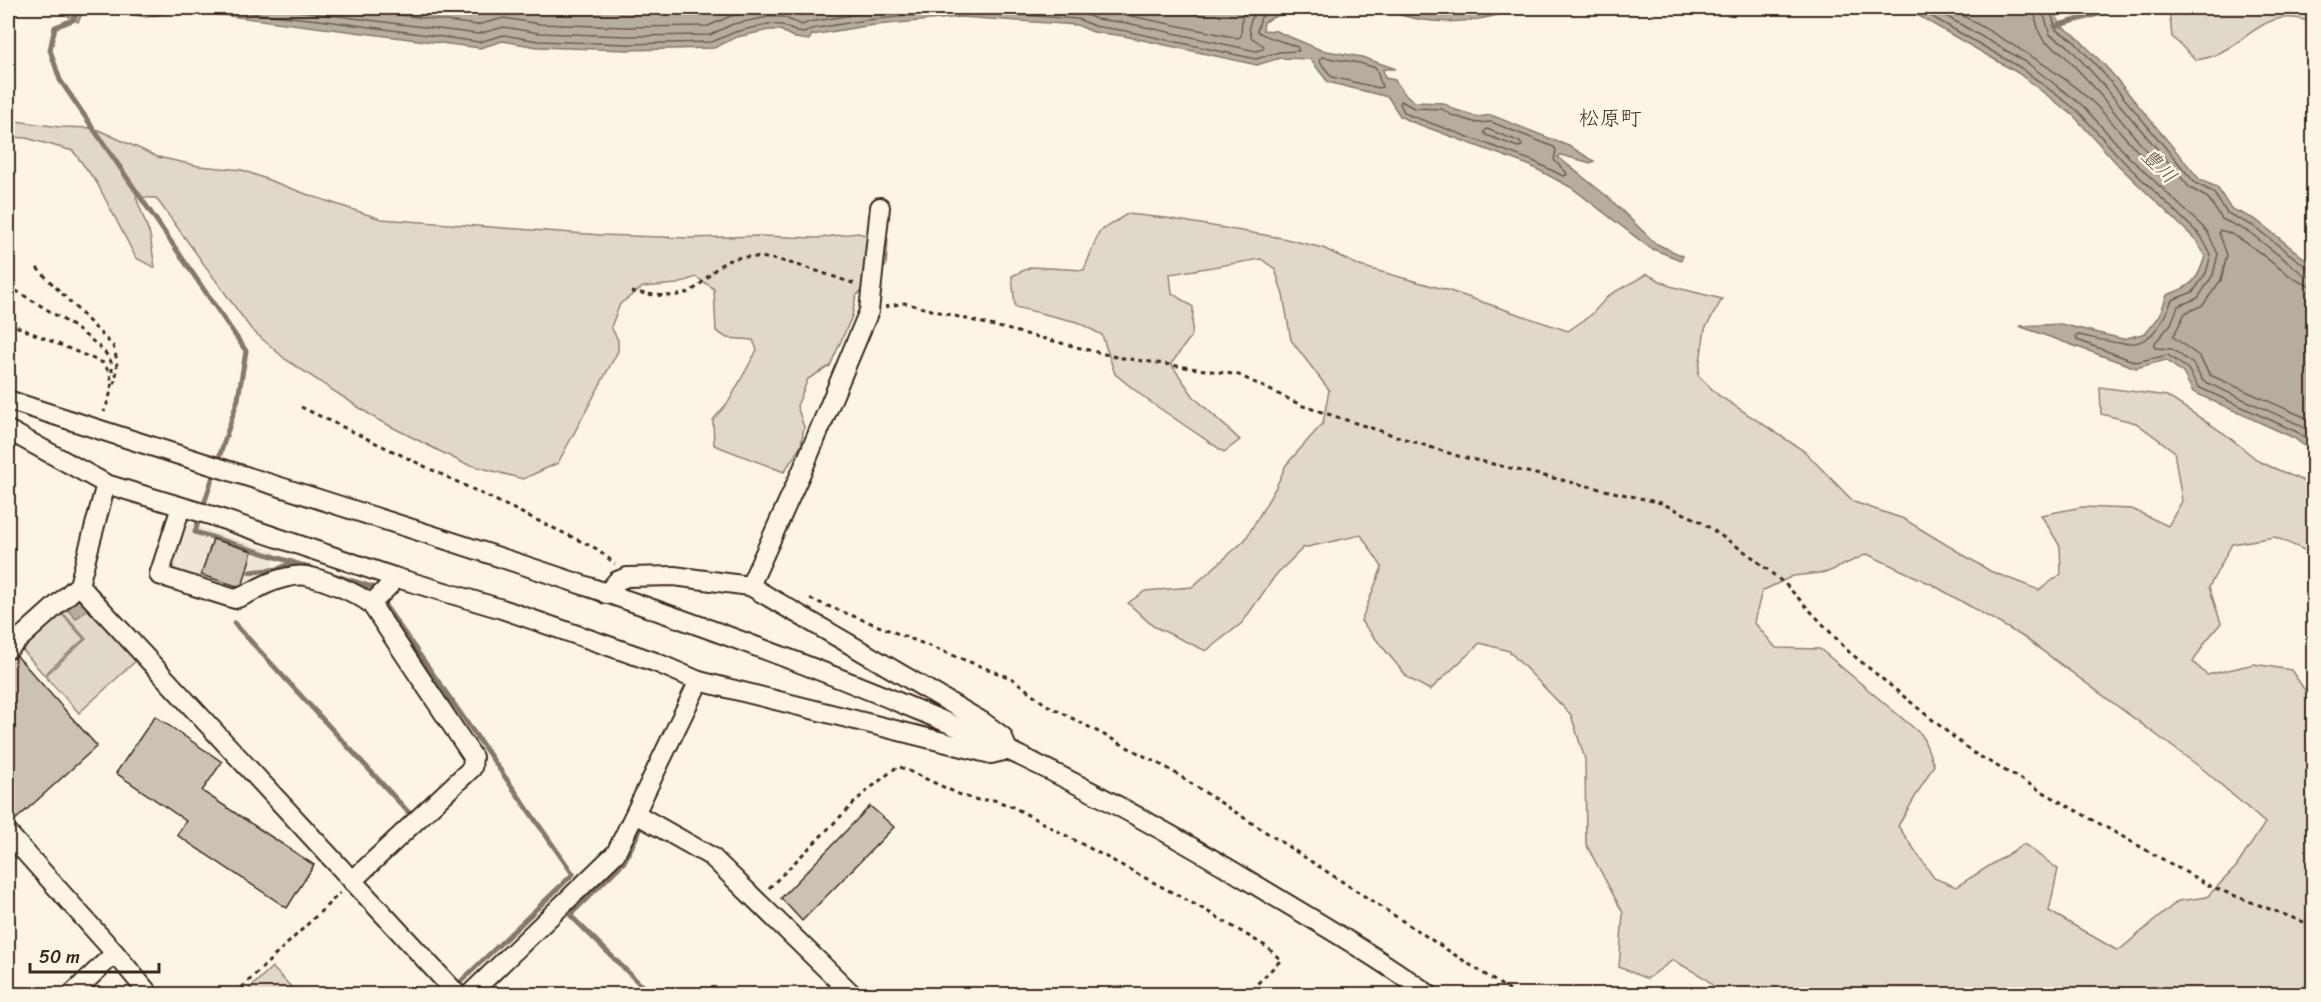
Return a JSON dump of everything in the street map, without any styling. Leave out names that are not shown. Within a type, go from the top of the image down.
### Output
[{"type":"street","points":[[750,586],[805,464],[869,310],[880,207]]},
{"type":"street","points":[[8,400],[427,533],[606,594],[764,649],[927,714],[1008,750],[1088,790],[1210,857],[1428,994]]},
{"type":"street","points":[[8,430],[106,484],[213,516],[392,581],[524,617],[655,662],[699,681],[991,754],[1008,750]]},
{"type":"street","points":[[8,649],[79,585],[106,484]]},
{"type":"street","points":[[186,508],[159,575],[235,599],[246,596],[270,582],[306,576],[359,595],[373,603],[473,757],[472,768],[352,881]]},
{"type":"street","points":[[606,594],[617,581],[627,577],[674,576],[750,586],[983,722],[1002,736],[1008,750]]},
{"type":"street","points":[[373,603],[392,581]]},
{"type":"street","points":[[79,585],[453,990]]},
{"type":"street","points":[[470,994],[616,853],[699,681]]},
{"type":"street","points":[[636,814],[712,857],[852,994]]},
{"type":"street","points":[[8,833],[149,994]]},
{"type":"street","points":[[72,994],[115,953]]},
{"type":"path","points":[[631,292],[683,295],[698,286],[719,266],[730,260],[745,258],[777,260],[871,289]]},
{"type":"path","points":[[37,268],[113,346],[118,360],[118,371],[98,430]]},
{"type":"path","points":[[8,286],[71,325],[105,353],[111,362],[113,381],[111,391]]},
{"type":"path","points":[[869,310],[904,303],[1116,357],[1239,375],[1303,406],[1458,456],[1661,503],[1698,520],[1752,556],[1786,585],[1848,651],[1972,752],[2212,887],[2313,926]]},
{"type":"path","points":[[8,323],[98,360],[110,371],[113,381]]},
{"type":"path","points":[[301,407],[597,549],[627,577]]},
{"type":"path","points":[[809,599],[1013,679],[1044,704],[1170,770],[1515,994]]},
{"type":"path","points":[[758,900],[863,794],[897,766],[963,796],[978,800],[994,800],[1013,807],[1205,910],[1267,947],[1281,960],[1250,993]]},
{"type":"path","points":[[235,994],[352,881]]},
{"type":"shaded area","points":[[2169,8],[2313,8],[2313,23],[2297,18],[2271,21],[2260,26],[2228,49],[2196,60],[2172,37]]},
{"type":"shaded area","points":[[8,120],[60,127],[94,128],[158,157],[199,166],[242,170],[381,219],[601,235],[689,238],[760,236],[817,238],[857,233],[888,239],[886,266],[856,296],[852,316],[830,366],[808,379],[797,406],[804,427],[801,446],[784,472],[714,445],[713,420],[729,401],[757,350],[753,340],[727,338],[716,331],[714,289],[696,277],[677,284],[643,287],[620,304],[611,327],[618,340],[618,351],[558,463],[523,479],[463,463],[378,420],[285,359],[251,329],[156,198],[136,197],[150,235],[155,268],[136,258],[97,183],[73,151],[26,138],[8,137]]},
{"type":"shaded area","points":[[1127,214],[1166,218],[1282,238],[1323,248],[1360,266],[1447,290],[1568,331],[1591,315],[1609,295],[1647,274],[1670,286],[1722,299],[1705,329],[1698,375],[1718,395],[1804,451],[1854,502],[1904,519],[1990,571],[2039,590],[2061,574],[2060,546],[2041,515],[2082,507],[2132,509],[2168,526],[2182,501],[2174,451],[2136,423],[2101,414],[2100,387],[2167,396],[2225,434],[2260,462],[2313,485],[2313,554],[2275,537],[2232,544],[2209,587],[2221,623],[2193,662],[2207,675],[2254,664],[2291,670],[2313,702],[2313,994],[1721,994],[1705,978],[1673,960],[1647,979],[1619,967],[1623,913],[1586,844],[1585,759],[1571,715],[1509,651],[1480,643],[1430,690],[1408,678],[1361,621],[1382,567],[1361,535],[1303,548],[1275,576],[1242,623],[1206,651],[1153,626],[1128,603],[1145,591],[1192,587],[1245,540],[1286,465],[1323,423],[1329,390],[1291,340],[1283,295],[1275,269],[1261,259],[1170,274],[1172,293],[1193,307],[1192,335],[1171,364],[1194,397],[1240,440],[1224,452],[1146,399],[1115,374],[1102,335],[1077,322],[1015,307],[1012,276],[1031,267],[1084,270],[1099,232]],"holes":[[[1867,554],[1933,585],[2025,638],[2204,770],[2265,823],[2236,867],[2207,897],[2178,901],[2118,951],[2049,911],[2058,869],[2024,844],[1956,887],[1934,878],[1898,826],[1934,765],[1922,735],[1820,649],[1776,648],[1754,622],[1762,591],[1793,576],[1828,572]]]},
{"type":"shaded area","points":[[184,522],[277,552],[271,569],[250,589],[234,591],[169,569]]},
{"type":"shaded area","points":[[81,591],[140,657],[79,713],[45,676],[86,639],[61,611]]},
{"type":"shaded area","points":[[60,612],[84,639],[44,675],[21,648]]},
{"type":"shaded area","points":[[272,967],[298,994],[244,994]]},
{"type":"water","points":[[60,8],[85,8],[78,22],[66,15]]},
{"type":"water","points":[[95,8],[1319,8],[1276,16],[1264,22],[1263,30],[1276,31],[1321,50],[1362,57],[1396,69],[1383,69],[1385,78],[1395,80],[1404,93],[1415,102],[1444,103],[1453,109],[1478,117],[1491,115],[1571,147],[1594,161],[1591,163],[1561,155],[1558,157],[1608,197],[1655,243],[1683,256],[1681,260],[1650,248],[1572,188],[1531,166],[1407,120],[1400,116],[1388,97],[1328,82],[1310,59],[1280,58],[1257,65],[1124,36],[1093,32],[1077,25],[961,17],[866,26],[812,35],[809,40],[795,38],[780,30],[769,30],[737,37],[714,48],[627,50],[537,47],[503,41],[480,48],[183,10],[146,17],[118,12],[106,15]]},
{"type":"water","points":[[1377,8],[1515,8],[1481,19],[1446,22],[1417,19]]},
{"type":"water","name":"豊川","points":[[1905,8],[2053,8],[2061,26],[2075,35],[2109,70],[2200,180],[2217,187],[2230,208],[2256,220],[2313,265],[2313,453],[2294,438],[2193,392],[2183,373],[2166,360],[2136,368],[2019,326],[2061,324],[2123,339],[2146,333],[2159,317],[2167,295],[2192,282],[2205,256],[2196,240],[2119,166],[2074,116],[2018,73]]},
{"type":"water","points":[[81,597],[90,607],[76,619],[67,609]]},
{"type":"building","points":[[213,539],[252,551],[243,584],[237,586],[201,575]]},
{"type":"building","points":[[17,656],[97,746],[12,823],[8,822],[8,660]]},
{"type":"building","points":[[155,716],[222,762],[202,791],[314,865],[287,908],[177,835],[186,821],[116,773]]},
{"type":"building","points":[[870,806],[894,827],[802,921],[781,898]]},
{"type":"waterway","points":[[79,8],[73,20],[55,27],[50,50],[60,80],[246,351],[238,399],[195,532],[372,587],[573,874],[455,987]]},
{"type":"waterway","points":[[2055,26],[2120,8]]},
{"type":"waterway","points":[[250,572],[278,569],[293,562]]},
{"type":"waterway","points":[[234,623],[410,814]]},
{"type":"waterway","points":[[642,826],[624,862],[570,915],[650,994]]},
{"type":"district","name":"松原町","points":[[1610,118]]}]
